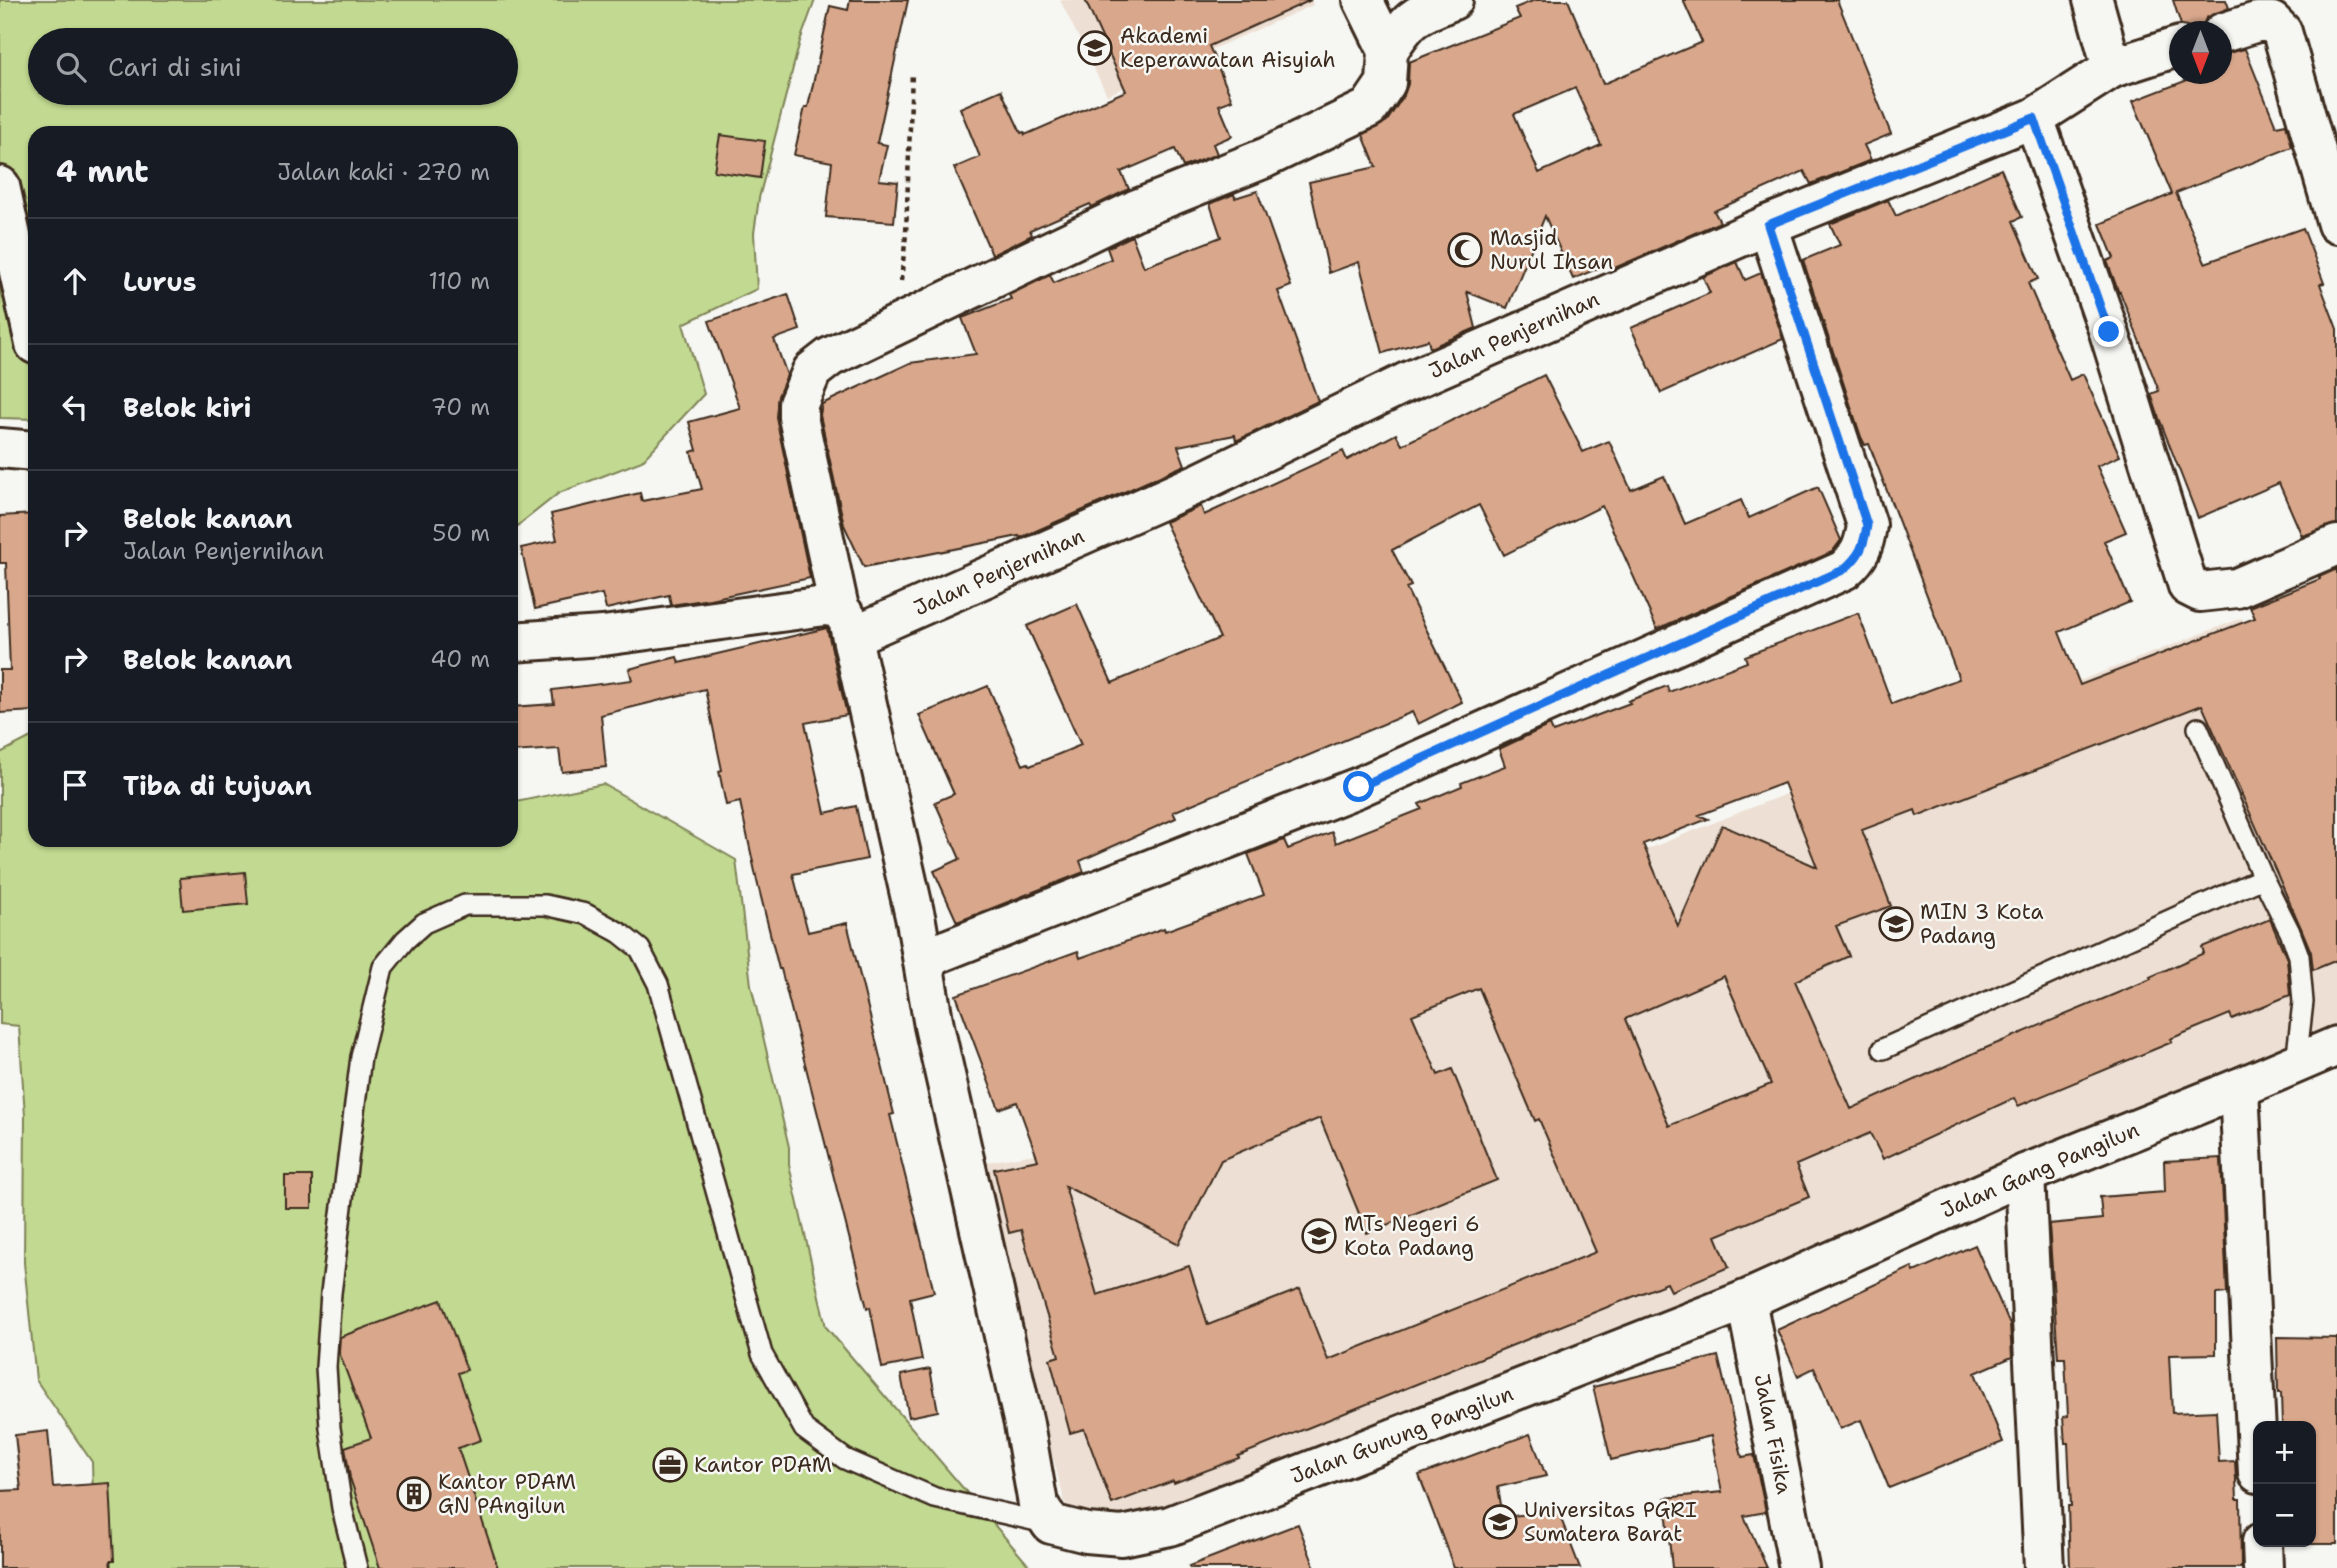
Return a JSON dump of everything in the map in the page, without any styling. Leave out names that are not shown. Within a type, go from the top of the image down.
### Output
[{"type":"street","points":[[1363,0],[1388,51]]},
{"type":"street","points":[[1051,1524],[1038,1504],[1024,1424],[934,1026],[923,959],[798,417],[798,404],[811,371],[830,357],[1135,210],[1265,158],[1369,108],[1386,83],[1388,51],[1403,28],[1414,16],[1453,0]]},
{"type":"street","points":[[2093,0],[2112,68]]},
{"type":"street","points":[[2232,30],[2257,22],[2272,22],[2282,32],[2337,224]]},
{"type":"street","name":"Jalan Penjernihan","points":[[846,622],[1199,484],[1405,383],[1768,225],[2034,118],[2112,68],[2169,49]]},
{"type":"street","points":[[2034,118],[2109,332],[2188,586],[2200,592],[2237,588],[2337,545]]},
{"type":"street","points":[[0,186],[28,312]]},
{"type":"street","points":[[923,959],[1359,787],[1843,570],[1851,564],[1859,557],[1864,545],[1867,525],[1768,225]]},
{"type":"street","points":[[0,448],[28,450]]},
{"type":"street","points":[[518,642],[603,636],[825,606],[846,622]]},
{"type":"street","name":"Jalan Gang Pangilun","points":[[1746,1300],[2025,1174],[2337,1046]]},
{"type":"street","points":[[2239,1088],[2255,1421]]},
{"type":"street","points":[[2025,1174],[2044,1568]]},
{"type":"street","name":"Jalan Gunung Pangilun","points":[[1051,1524],[1087,1533],[1122,1536],[1170,1525],[1746,1300]]},
{"type":"street","name":"Jalan Fisika","points":[[1746,1300],[1799,1568]]},
{"type":"street","points":[[2262,1547],[2263,1568]]},
{"type":"lane","points":[[2198,728],[2299,956],[2303,1002],[2296,1063]]},
{"type":"lane","points":[[1883,1049],[2263,878]]},
{"type":"lane","points":[[356,1568],[342,1508],[330,1428],[326,1367],[331,1293],[361,1057],[383,967],[405,940],[424,923],[465,905],[545,905],[586,914],[620,933],[640,950],[658,984],[762,1354],[804,1429],[845,1459],[935,1498],[1051,1524]]},
{"type":"path","points":[[895,324],[906,234],[912,72]]},
{"type":"shaded area","name":"Akademi Keperawatan Aisyiah","points":[[1060,0],[1085,0],[1124,84],[1285,12],[1280,0],[1311,0],[1313,5],[1107,95]]},
{"type":"shaded area","points":[[2242,618],[2337,856],[2337,1025],[1673,1308],[1615,1328],[1126,1526],[1089,1524],[1066,1507],[976,1164],[1082,1146],[1578,877]]},
{"type":"green space","points":[[0,0],[815,0],[800,41],[759,198],[754,233],[757,289],[683,324],[704,394],[642,461],[559,493],[518,525],[518,126],[28,126],[28,419],[0,418]]},
{"type":"green space","points":[[28,739],[28,847],[518,847],[518,802],[603,784],[736,860],[751,985],[789,1147],[789,1165],[826,1327],[1031,1568],[95,1568],[92,1462],[36,1380],[24,1263],[25,1116],[19,1026],[0,1024],[0,753]]},
{"type":"building","points":[[850,0],[908,0],[877,143],[887,145],[879,180],[898,182],[894,222],[826,217],[832,162],[794,155],[805,107],[808,107],[830,6],[848,10]]},
{"type":"building","points":[[1085,0],[1311,0],[1209,46],[1232,100],[1219,105],[1232,136],[1213,144],[1217,154],[1183,167],[1175,149],[1121,172],[1129,189],[1092,207],[1090,204],[1030,230],[1032,235],[992,255],[954,168],[980,157],[960,108],[1001,90],[1021,133],[1024,132],[1025,135],[1126,91]]},
{"type":"building","points":[[1535,0],[1568,0],[1603,84],[1702,42],[1683,0],[1837,0],[1891,134],[1864,145],[1871,160],[1811,184],[1804,171],[1714,211],[1720,222],[1610,270],[1608,264],[1573,279],[1545,216],[1507,308],[1467,292],[1476,328],[1430,348],[1428,340],[1383,353],[1359,262],[1329,273],[1309,182],[1376,167],[1363,135],[1387,121],[1404,95],[1408,84],[1409,62],[1520,18],[1515,8]],"holes":[[[1575,88],[1601,145],[1539,173],[1514,114]]]},
{"type":"building","points":[[2173,0],[2226,0],[2229,8],[2206,18],[2205,21],[2180,21]]},
{"type":"building","points":[[2245,49],[2276,126],[2286,124],[2292,147],[2176,193],[2205,263],[2303,228],[2324,283],[2320,284],[2337,329],[2337,524],[2302,536],[2279,483],[2198,518],[2151,394],[2159,391],[2107,261],[2114,258],[2100,224],[2172,194],[2133,101],[2177,84],[2232,84],[2232,52]]},
{"type":"building","points":[[720,135],[765,141],[760,178],[714,171]]},
{"type":"building","points":[[2001,169],[2022,217],[2013,221],[2038,279],[2028,283],[2070,380],[2083,374],[2120,456],[2097,466],[2126,532],[2104,541],[2130,602],[2059,632],[2080,685],[2255,618],[2250,607],[2320,579],[2319,577],[2337,569],[2337,960],[2313,970],[2311,952],[2301,928],[2202,705],[1917,816],[1915,810],[1862,830],[1891,906],[1836,926],[1849,956],[1795,981],[1851,1109],[1981,1050],[2151,979],[2150,977],[2204,953],[2202,947],[2270,919],[2287,959],[2290,995],[2232,1019],[2230,1014],[2170,1039],[2172,1042],[2018,1106],[2014,1098],[1883,1159],[1870,1133],[1796,1165],[1809,1197],[1716,1236],[1729,1267],[1671,1291],[1667,1283],[1238,1456],[1239,1458],[1112,1504],[1084,1429],[1070,1433],[1050,1359],[1059,1356],[1021,1230],[1009,1233],[994,1169],[1038,1160],[1017,1102],[999,1109],[956,995],[1078,951],[1080,958],[1264,895],[1248,854],[1284,840],[1288,849],[1332,832],[1336,843],[1422,809],[1419,804],[1462,786],[1461,783],[1505,766],[1499,749],[1550,725],[1553,732],[1667,686],[1669,692],[1747,662],[1745,656],[1858,613],[1892,704],[1959,679],[1869,444],[1865,445],[1861,437],[1803,260],[1840,245],[1830,224],[1888,200],[1896,216]],"holes":[[[1784,783],[1817,867],[1722,825],[1678,926],[1643,844],[1708,819],[1699,815]],[[1724,976],[1771,1084],[1669,1126],[1625,1019]],[[1479,988],[1535,1121],[1539,1119],[1596,1252],[1328,1360],[1300,1289],[1208,1325],[1189,1266],[1097,1295],[1065,1186],[1179,1244],[1221,1160],[1320,1118],[1367,1233],[1497,1180],[1452,1069],[1438,1075],[1412,1015]]]},
{"type":"building","points":[[1257,191],[1291,286],[1278,291],[1318,401],[1236,441],[1235,435],[1178,446],[1185,465],[1020,538],[1019,536],[864,567],[844,525],[820,415],[822,404],[910,363],[976,354],[962,318],[1011,299],[1009,295],[1050,275],[1054,283],[1111,259],[1107,248],[1132,236],[1144,267],[1221,237],[1210,204],[1234,194],[1235,198]]},
{"type":"building","points":[[1737,262],[1745,280],[1761,273],[1783,339],[1661,393],[1631,328],[1710,293],[1703,277]]},
{"type":"building","points":[[788,294],[800,330],[774,339],[787,375],[778,396],[776,417],[810,578],[671,605],[669,595],[606,609],[602,594],[535,609],[521,548],[557,540],[551,514],[640,493],[642,501],[702,489],[691,452],[697,450],[689,422],[740,408],[709,321]]},
{"type":"building","points":[[1544,375],[1583,452],[1609,441],[1631,490],[1664,476],[1685,524],[1741,500],[1749,518],[1818,487],[1841,540],[1832,552],[1657,629],[1602,506],[1504,555],[1479,505],[1392,550],[1411,586],[1406,588],[1462,702],[1418,724],[1412,712],[1173,812],[1176,818],[1080,861],[1084,872],[957,922],[934,871],[960,859],[935,802],[954,794],[919,715],[988,686],[1023,765],[1028,763],[1030,766],[1081,745],[1027,626],[1077,604],[1112,683],[1220,638],[1165,522],[1201,506],[1204,515],[1343,451],[1347,460],[1396,434],[1402,445]]},
{"type":"building","points":[[28,514],[28,711],[0,713],[0,670],[10,670],[6,563],[0,563],[0,516]]},
{"type":"building","points":[[827,628],[847,715],[805,723],[825,813],[856,806],[867,859],[793,874],[808,932],[847,923],[894,1114],[890,1115],[934,1292],[910,1298],[922,1360],[882,1368],[870,1307],[867,1308],[779,969],[740,802],[726,805],[719,771],[722,770],[705,689],[601,715],[606,767],[562,772],[559,749],[518,752],[518,707],[554,704],[552,690],[632,680],[629,669],[677,657],[679,663]]},
{"type":"building","points":[[245,872],[248,904],[183,910],[180,878]]},
{"type":"building","points":[[2221,1158],[2227,1293],[2216,1294],[2216,1354],[2169,1355],[2172,1413],[2216,1411],[2219,1462],[2235,1461],[2237,1499],[2240,1499],[2241,1568],[2070,1568],[2068,1506],[2071,1506],[2068,1443],[2065,1443],[2063,1417],[2068,1416],[2065,1358],[2058,1358],[2049,1224],[2102,1219],[2100,1197],[2165,1192],[2164,1161]]},
{"type":"building","points":[[285,1176],[312,1176],[312,1208],[285,1208]]},
{"type":"building","points":[[1975,1245],[2010,1325],[2012,1357],[1975,1373],[2003,1442],[1889,1488],[1861,1420],[1840,1429],[1814,1368],[1798,1376],[1777,1330],[1912,1267],[1914,1272]]},
{"type":"building","points":[[441,1300],[467,1370],[458,1373],[481,1440],[458,1448],[498,1568],[380,1568],[350,1478],[345,1447],[371,1438],[339,1352],[340,1337]]},
{"type":"building","points":[[2277,1337],[2337,1338],[2337,1544],[2316,1544],[2316,1421],[2282,1421],[2281,1393],[2278,1393]]},
{"type":"building","points":[[1718,1356],[1742,1457],[1754,1455],[1766,1512],[1744,1516],[1767,1568],[1672,1568],[1665,1498],[1722,1492],[1711,1436],[1611,1460],[1593,1387]]},
{"type":"building","points":[[930,1369],[938,1411],[909,1417],[901,1375]]},
{"type":"building","points":[[48,1431],[53,1487],[110,1483],[114,1561],[110,1561],[111,1568],[0,1568],[0,1491],[21,1490],[15,1435]]},
{"type":"building","name":"Universitas PGRI Sumatera Barat","points":[[1530,1434],[1546,1476],[1498,1487],[1503,1517],[1558,1511],[1580,1568],[1454,1568],[1419,1475]]},
{"type":"building","points":[[1298,1524],[1315,1568],[1189,1566]]},
{"type":"place","name":"Akademi Keperawatan Aisyiah","points":[[1095,48]]},
{"type":"place","name":"Masjid Nurul Ihsan","points":[[1465,250]]},
{"type":"place","name":"MIN 3 Kota Padang","points":[[1896,924]]},
{"type":"place","name":"MTs Negeri 6 Kota Padang","points":[[1319,1236]]},
{"type":"place","name":"Kantor PDAM","points":[[670,1465]]},
{"type":"place","name":"Kantor PDAM GN PAngilun","points":[[414,1494]]},
{"type":"place","name":"Universitas PGRI Sumatera Barat","points":[[1500,1522]]},
{"type":"route","points":[[1359,787],[1843,570],[1859,557],[1867,525],[1768,225],[2034,118],[2109,332]]}]
